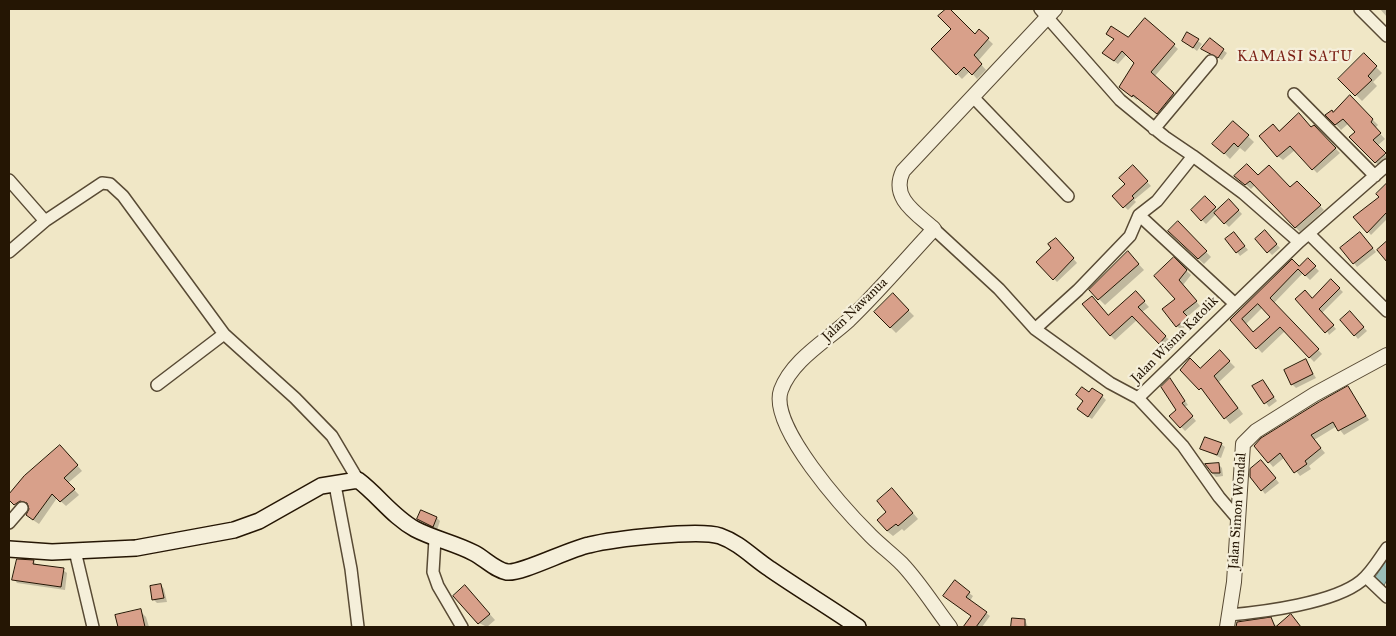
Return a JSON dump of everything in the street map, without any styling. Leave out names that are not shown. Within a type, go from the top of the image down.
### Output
[{"type":"main road","points":[[9,548],[75,552],[136,548],[234,530],[259,521],[320,486],[358,480],[398,517],[414,528],[435,538],[457,545],[506,572],[521,570],[577,547],[600,542],[666,536],[718,535],[743,548],[767,568],[820,600],[853,624]]},
{"type":"street","points":[[1360,9],[1387,36]]},
{"type":"street","points":[[934,229],[902,199],[898,180],[911,161],[973,97],[1047,12],[1120,100],[1154,129],[1304,238],[1387,311]]},
{"type":"street","points":[[1154,129],[1211,61]]},
{"type":"street","points":[[1294,94],[1375,176]]},
{"type":"street","points":[[973,97],[1068,196]]},
{"type":"street","points":[[1035,328],[1078,290],[1130,236],[1139,216],[1157,201],[1193,156]]},
{"type":"street","name":"Jalan Wisma Katolik","points":[[934,229],[999,289],[1035,328],[1096,373],[1138,398],[1234,302],[1387,165]]},
{"type":"street","points":[[9,180],[45,221]]},
{"type":"street","points":[[9,252],[45,221],[94,187],[102,183],[110,184],[117,189],[148,227],[224,334],[295,398],[332,436],[358,480]]},
{"type":"street","points":[[1139,216],[1234,302]]},
{"type":"street","name":"Jalan Nawanua","points":[[934,229],[849,320],[805,358],[789,376],[781,389],[779,400],[787,431],[816,473],[859,523],[903,565],[950,627]]},
{"type":"street","points":[[157,385],[224,334]]},
{"type":"street","name":"Jalan Simon Wondal","points":[[1228,621],[1234,582],[1240,460],[1243,444],[1248,438],[1315,394],[1387,355]]},
{"type":"street","points":[[1138,398],[1184,446],[1218,497],[1237,518]]},
{"type":"street","points":[[335,485],[351,569],[358,627]]},
{"type":"street","points":[[9,523],[22,508]]},
{"type":"street","points":[[435,538],[433,572],[438,586],[462,627]]},
{"type":"street","points":[[1228,621],[1283,609],[1350,590],[1366,577],[1387,548]]},
{"type":"street","points":[[75,552],[93,627]]},
{"type":"street","points":[[1366,577],[1387,596]]},
{"type":"water","points":[[1387,560],[1387,580],[1383,587],[1373,581]]},
{"type":"building","points":[[946,9],[950,9],[975,34],[979,29],[989,38],[974,55],[982,64],[972,75],[964,67],[956,75],[931,49],[951,29],[938,16]]},
{"type":"building","points":[[1145,18],[1175,44],[1151,72],[1174,93],[1157,114],[1133,95],[1132,97],[1119,87],[1134,63],[1122,51],[1114,61],[1102,53],[1114,39],[1106,34],[1111,26],[1128,37]]},
{"type":"building","points":[[1187,32],[1199,39],[1193,48],[1182,41]]},
{"type":"building","points":[[1210,38],[1224,49],[1218,58],[1201,49]]},
{"type":"building","points":[[1364,53],[1377,66],[1368,76],[1372,80],[1355,96],[1338,79]]},
{"type":"building","points":[[1350,95],[1373,119],[1371,122],[1381,133],[1373,140],[1386,153],[1375,163],[1349,137],[1355,132],[1343,119],[1335,125],[1325,115],[1332,110],[1333,112]]},
{"type":"building","points":[[1299,113],[1311,127],[1314,125],[1336,148],[1312,170],[1290,146],[1277,157],[1259,136],[1273,124],[1279,131]]},
{"type":"building","points":[[1233,121],[1249,135],[1238,147],[1234,143],[1224,154],[1212,144]]},
{"type":"building","points":[[1247,164],[1258,175],[1269,165],[1290,187],[1297,181],[1321,205],[1295,228],[1250,181],[1245,185],[1234,176]]},
{"type":"building","points":[[1133,165],[1148,181],[1132,196],[1134,198],[1123,208],[1112,196],[1125,184],[1119,178]]},
{"type":"building","points":[[1387,183],[1387,212],[1367,233],[1353,217],[1379,197],[1376,194]]},
{"type":"building","points":[[1205,196],[1216,207],[1201,221],[1191,210]]},
{"type":"building","points":[[1229,199],[1239,210],[1224,224],[1214,213]]},
{"type":"building","points":[[1178,221],[1207,251],[1198,259],[1168,231]]},
{"type":"building","points":[[1265,230],[1277,244],[1267,253],[1255,239]]},
{"type":"building","points":[[1234,232],[1245,246],[1236,253],[1225,239]]},
{"type":"building","points":[[1360,232],[1373,248],[1353,264],[1340,248]]},
{"type":"building","points":[[1056,238],[1074,258],[1053,280],[1036,262],[1051,248],[1048,244]]},
{"type":"building","points":[[1387,241],[1387,262],[1377,250]]},
{"type":"building","points":[[1128,251],[1139,264],[1098,300],[1089,290]]},
{"type":"building","points":[[1174,257],[1187,270],[1179,280],[1197,301],[1183,312],[1188,317],[1176,327],[1162,309],[1175,299],[1154,276]]},
{"type":"building","points":[[1308,258],[1316,266],[1305,276],[1298,269],[1270,298],[1319,349],[1309,358],[1280,327],[1256,349],[1230,320],[1292,259],[1299,266]],"holes":[[[1258,304],[1270,317],[1253,332],[1242,319]]]},
{"type":"building","points":[[1331,279],[1340,288],[1319,309],[1334,325],[1325,333],[1295,299],[1305,290],[1312,298]]},
{"type":"building","points":[[1136,291],[1145,301],[1138,307],[1166,336],[1159,344],[1132,316],[1110,336],[1082,304],[1092,296],[1108,315]]},
{"type":"building","points":[[893,293],[909,310],[890,328],[874,312]]},
{"type":"building","points":[[1350,311],[1364,327],[1354,336],[1340,320]]},
{"type":"building","points":[[1220,350],[1230,361],[1214,376],[1238,408],[1224,419],[1201,388],[1199,390],[1180,370],[1190,358],[1200,368]]},
{"type":"building","points":[[1306,359],[1313,374],[1291,385],[1284,370]]},
{"type":"building","points":[[1170,378],[1185,401],[1182,403],[1193,416],[1180,428],[1169,416],[1176,410],[1161,387]]},
{"type":"building","points":[[1263,380],[1274,397],[1264,404],[1252,386]]},
{"type":"building","points":[[1348,386],[1366,416],[1338,431],[1333,422],[1311,435],[1321,448],[1305,461],[1307,464],[1294,473],[1280,453],[1268,463],[1254,446],[1261,438]]},
{"type":"building","points":[[1082,387],[1089,392],[1092,388],[1103,395],[1088,417],[1077,409],[1083,401],[1076,395]]},
{"type":"building","points":[[1205,437],[1222,443],[1217,455],[1200,449]]},
{"type":"building","points":[[60,445],[78,465],[64,478],[75,489],[60,502],[52,494],[33,520],[26,515],[29,509],[27,503],[20,501],[14,505],[9,500],[9,494],[24,476]]},
{"type":"building","points":[[1261,460],[1276,478],[1261,491],[1250,477],[1250,469]]},
{"type":"building","points":[[1219,463],[1220,473],[1212,473],[1205,464]]},
{"type":"building","points":[[892,488],[913,513],[898,526],[896,524],[887,531],[877,520],[886,512],[877,501]]},
{"type":"building","points":[[421,510],[437,517],[433,527],[417,519]]},
{"type":"building","points":[[17,559],[34,560],[33,564],[64,568],[61,587],[12,580]]},
{"type":"building","points":[[955,580],[970,592],[966,597],[987,612],[976,627],[963,627],[971,616],[943,596]]},
{"type":"building","points":[[161,584],[164,598],[152,600],[150,586]]},
{"type":"building","points":[[465,585],[490,614],[478,624],[453,596]]},
{"type":"building","points":[[141,609],[145,627],[118,627],[115,615]]},
{"type":"building","points":[[1291,614],[1301,627],[1275,627]]},
{"type":"building","points":[[1271,617],[1275,627],[1236,627],[1237,622]]},
{"type":"building","points":[[1012,618],[1025,619],[1025,627],[1011,627]]},
{"type":"district","name":"KAMASI SATU","points":[[1295,57]]}]
